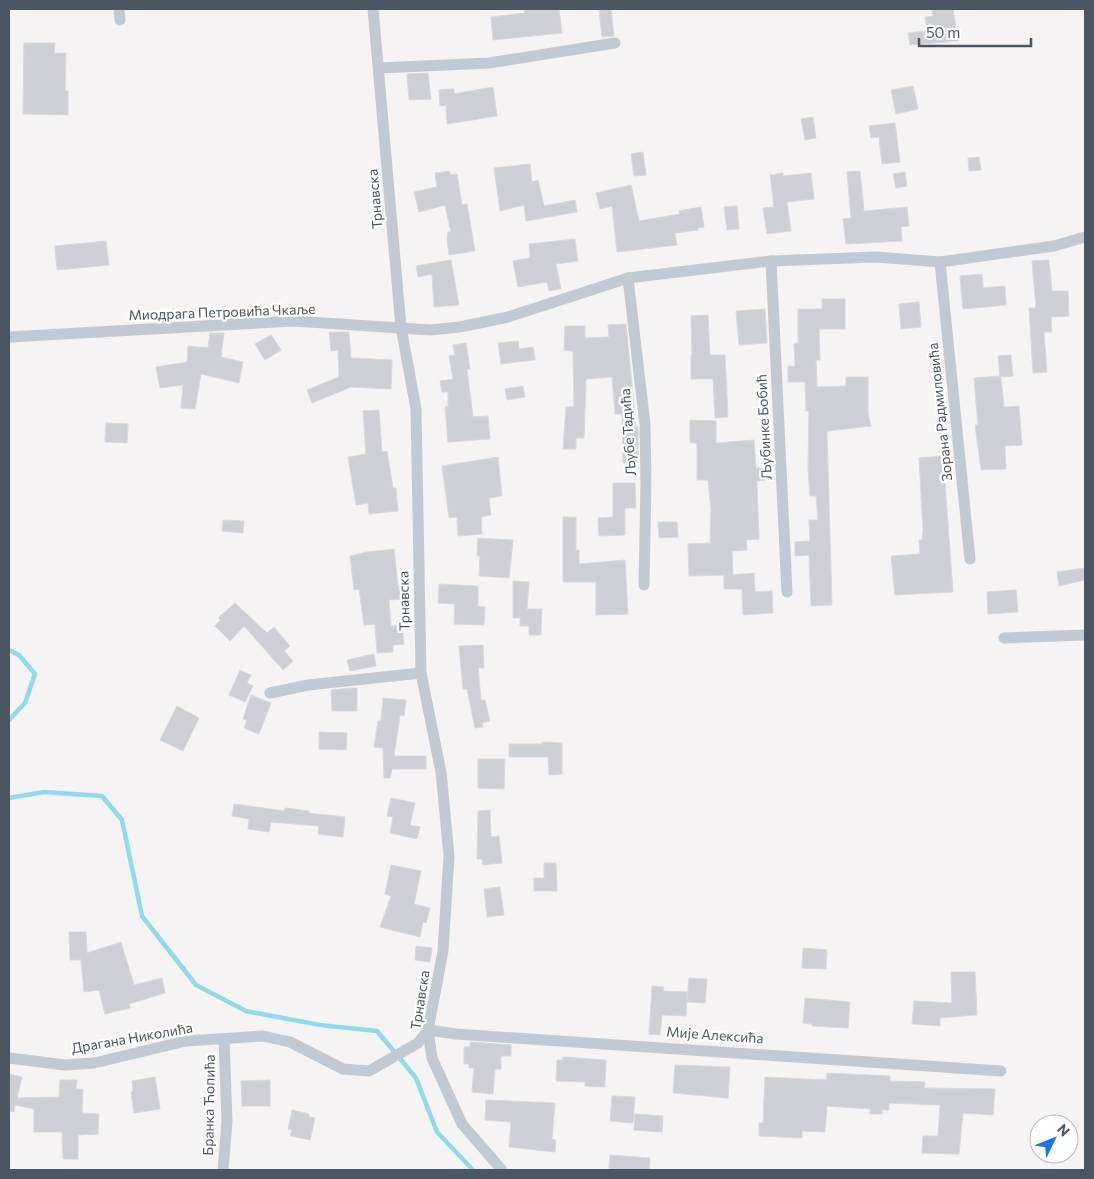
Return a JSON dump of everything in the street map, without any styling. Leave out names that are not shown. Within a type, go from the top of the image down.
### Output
[{"type":"street","name":"Трнавска","points":[[373,9],[401,327],[416,409],[421,673],[441,772],[449,856],[443,951],[428,1030],[432,1058],[462,1124],[502,1170]]},
{"type":"street","points":[[379,68],[489,63],[615,43]]},
{"type":"street","name":"Миодрага Петровића Чкаље","points":[[9,337],[294,321],[430,330],[460,327],[508,317],[628,278],[771,261],[876,257],[940,262],[1054,246],[1085,237]]},
{"type":"street","name":"Љубинке Бобић","points":[[771,261],[786,592]]},
{"type":"street","name":"Зорана Радмиловића","points":[[940,262],[970,559]]},
{"type":"street","name":"Љубе Тадића","points":[[628,278],[645,425],[644,585]]},
{"type":"street","points":[[1004,638],[1085,635]]},
{"type":"street","points":[[270,693],[308,686],[421,673]]},
{"type":"street","name":"Драгана Николића","points":[[9,1058],[65,1065],[94,1063],[186,1040],[262,1036],[290,1042],[344,1070],[369,1071],[418,1043],[428,1030]]},
{"type":"street","name":"Мије Алексића","points":[[428,1030],[456,1034],[1001,1071]]},
{"type":"street","name":"Бранка Ћопића","points":[[223,1170],[227,1121],[224,1039]]},
{"type":"building","points":[[524,9],[559,9],[562,33],[493,40],[491,17],[525,13]]},
{"type":"building","points":[[599,9],[611,9],[614,36],[602,37]]},
{"type":"building","points":[[932,9],[953,9],[958,41],[910,45],[908,33],[927,31],[925,17],[933,16]]},
{"type":"building","points":[[24,43],[55,43],[54,53],[66,53],[65,91],[68,91],[68,115],[23,114]]},
{"type":"building","points":[[428,73],[431,99],[409,100],[407,74]]},
{"type":"building","points":[[913,86],[918,109],[896,114],[891,90]]},
{"type":"building","points":[[493,87],[497,116],[447,124],[446,105],[440,106],[439,90],[454,89],[454,94]]},
{"type":"building","points":[[813,117],[816,138],[805,140],[801,119]]},
{"type":"building","points":[[895,123],[900,162],[882,164],[879,137],[871,138],[869,126]]},
{"type":"building","points":[[643,152],[646,175],[634,176],[631,154]]},
{"type":"building","points":[[979,157],[981,170],[969,171],[968,158]]},
{"type":"building","points":[[530,164],[532,182],[538,180],[544,206],[575,200],[577,212],[526,221],[524,205],[500,211],[494,168]]},
{"type":"building","points":[[450,171],[450,175],[457,174],[462,205],[467,204],[475,251],[449,255],[447,239],[448,232],[451,232],[445,205],[419,212],[414,192],[437,187],[435,173]]},
{"type":"building","points":[[860,171],[864,211],[907,207],[909,226],[901,227],[902,241],[846,244],[843,219],[851,218],[847,172]]},
{"type":"building","points":[[905,172],[907,186],[896,188],[893,174]]},
{"type":"building","points":[[783,173],[783,176],[811,173],[814,199],[787,202],[791,231],[767,234],[763,208],[774,207],[770,175]]},
{"type":"building","points":[[631,185],[639,221],[680,214],[679,211],[701,207],[704,227],[698,228],[698,230],[675,233],[677,245],[617,252],[612,206],[600,209],[596,193]]},
{"type":"building","points":[[737,206],[739,229],[727,230],[724,207]]},
{"type":"building","points":[[575,239],[578,261],[556,264],[561,289],[549,291],[547,282],[518,287],[513,261],[530,258],[529,244]]},
{"type":"building","points":[[106,241],[109,265],[57,270],[55,246]]},
{"type":"building","points":[[451,260],[459,305],[434,307],[432,274],[418,277],[416,266]]},
{"type":"building","points":[[1049,260],[1052,291],[1068,291],[1069,316],[1051,317],[1052,332],[1044,332],[1047,372],[1033,373],[1029,308],[1036,308],[1032,261]]},
{"type":"building","points":[[982,274],[983,288],[1005,286],[1006,305],[963,309],[960,276]]},
{"type":"building","points":[[822,299],[845,299],[845,329],[819,329],[820,360],[816,360],[817,387],[846,386],[846,377],[868,377],[868,414],[871,426],[827,431],[832,605],[811,606],[809,555],[795,556],[795,542],[810,541],[809,520],[818,520],[816,496],[810,496],[808,469],[809,411],[806,411],[805,382],[788,382],[788,366],[795,366],[794,344],[798,343],[798,309],[822,309]]},
{"type":"building","points":[[919,302],[921,327],[901,329],[899,304]]},
{"type":"building","points":[[765,309],[767,343],[739,345],[736,311]]},
{"type":"building","points":[[708,315],[710,355],[725,355],[728,417],[715,418],[713,379],[691,379],[691,316]]},
{"type":"building","points":[[626,324],[636,427],[638,427],[638,463],[623,463],[622,414],[615,414],[612,377],[586,379],[584,438],[576,438],[576,449],[563,449],[566,407],[574,407],[573,351],[564,350],[565,326],[585,326],[585,338],[609,337],[608,325]]},
{"type":"building","points":[[329,332],[349,332],[351,358],[392,360],[391,389],[351,387],[312,403],[307,390],[339,377],[338,350],[331,351]]},
{"type":"building","points":[[210,333],[224,333],[221,357],[243,362],[239,383],[201,374],[195,409],[181,408],[183,385],[160,388],[156,367],[187,362],[188,346],[208,348]]},
{"type":"building","points":[[271,335],[281,350],[265,360],[255,344]]},
{"type":"building","points":[[518,341],[519,349],[533,347],[535,360],[501,364],[498,343]]},
{"type":"building","points":[[466,343],[470,369],[467,369],[473,417],[488,416],[490,439],[448,442],[445,406],[448,406],[448,392],[442,392],[440,381],[453,379],[449,356],[455,355],[453,345]]},
{"type":"building","points":[[1011,355],[1013,376],[1001,377],[1004,407],[1019,406],[1022,445],[1005,446],[1006,469],[981,470],[975,425],[978,425],[974,378],[1000,376],[998,356]]},
{"type":"building","points":[[523,386],[525,397],[507,400],[505,389]]},
{"type":"building","points":[[379,410],[382,452],[387,451],[393,488],[396,488],[398,511],[369,514],[368,503],[356,505],[348,457],[366,454],[363,411]]},
{"type":"building","points":[[690,420],[716,421],[716,443],[754,440],[756,468],[765,468],[766,480],[757,481],[759,539],[746,540],[747,550],[732,551],[733,575],[754,573],[755,592],[772,591],[773,613],[743,615],[742,589],[724,589],[724,575],[689,576],[688,544],[710,543],[711,510],[708,480],[697,480],[697,443],[690,443]]},
{"type":"building","points":[[106,423],[128,424],[127,443],[105,442]]},
{"type":"building","points":[[943,456],[953,592],[895,595],[891,556],[920,554],[919,540],[922,540],[923,530],[919,458]]},
{"type":"building","points":[[498,457],[502,496],[489,498],[491,515],[481,517],[482,534],[458,536],[457,517],[449,518],[442,466]]},
{"type":"building","points":[[613,483],[635,483],[636,508],[625,508],[625,535],[599,536],[598,518],[613,517]]},
{"type":"building","points":[[563,517],[576,517],[576,550],[579,550],[579,564],[625,560],[628,614],[596,615],[596,582],[563,582]]},
{"type":"building","points":[[223,520],[244,521],[243,533],[222,531]]},
{"type":"building","points":[[658,522],[677,522],[678,537],[659,538]]},
{"type":"building","points":[[478,538],[513,540],[509,578],[479,576],[480,556],[477,556]]},
{"type":"building","points":[[394,549],[398,587],[402,587],[403,599],[389,600],[391,626],[402,625],[404,644],[393,645],[393,652],[377,653],[375,624],[364,625],[359,589],[354,590],[350,556]]},
{"type":"building","points":[[1085,568],[1085,580],[1059,586],[1057,572]]},
{"type":"building","points":[[513,581],[529,582],[527,609],[542,609],[541,635],[529,635],[529,626],[520,626],[520,618],[513,618]]},
{"type":"building","points":[[439,584],[478,586],[478,606],[485,607],[484,625],[454,624],[455,604],[438,603]]},
{"type":"building","points":[[1016,590],[1018,612],[988,614],[987,592]]},
{"type":"building","points":[[235,603],[267,633],[274,627],[290,646],[284,651],[293,661],[283,670],[244,626],[230,641],[215,626],[220,620],[218,618]]},
{"type":"building","points":[[483,645],[484,668],[478,668],[481,700],[485,700],[490,721],[482,723],[483,727],[475,728],[467,689],[463,689],[459,646]]},
{"type":"building","points":[[374,654],[376,666],[350,671],[347,660]]},
{"type":"building","points":[[240,670],[251,675],[247,683],[253,686],[245,702],[229,695]]},
{"type":"building","points":[[357,688],[357,711],[332,711],[331,690]]},
{"type":"building","points":[[251,695],[271,703],[259,734],[244,728],[247,720],[243,719]]},
{"type":"building","points":[[383,698],[406,700],[404,716],[400,715],[394,756],[426,756],[426,769],[392,769],[390,778],[384,778],[383,748],[374,747],[378,721],[381,721]]},
{"type":"building","points":[[177,706],[199,718],[183,751],[160,740]]},
{"type":"building","points":[[319,732],[347,733],[346,750],[319,749]]},
{"type":"building","points":[[542,742],[562,743],[562,774],[549,775],[548,757],[509,757],[509,744],[542,744]]},
{"type":"building","points":[[478,759],[505,759],[504,789],[478,788]]},
{"type":"building","points":[[391,798],[415,803],[410,825],[420,827],[417,839],[390,833],[393,817],[387,816]]},
{"type":"building","points":[[234,804],[285,811],[285,808],[345,817],[343,837],[318,834],[319,826],[271,822],[269,832],[248,829],[249,819],[232,816]]},
{"type":"building","points":[[490,810],[491,837],[499,836],[502,863],[483,865],[482,859],[477,859],[478,811]]},
{"type":"building","points":[[544,863],[556,863],[557,891],[534,891],[534,878],[544,878]]},
{"type":"building","points":[[391,865],[421,871],[414,904],[430,908],[426,923],[423,922],[420,937],[380,927],[391,896],[385,894]]},
{"type":"building","points":[[500,887],[504,915],[487,917],[484,889]]},
{"type":"building","points":[[69,932],[86,932],[87,953],[121,942],[134,985],[162,978],[165,993],[129,1004],[130,1008],[105,1014],[99,990],[84,992],[81,960],[70,960]]},
{"type":"building","points":[[416,946],[432,948],[430,962],[415,960]]},
{"type":"building","points":[[803,948],[827,950],[826,969],[802,968]]},
{"type":"building","points":[[951,972],[975,972],[977,1015],[940,1018],[940,1026],[912,1024],[914,1001],[952,1003]]},
{"type":"building","points":[[689,978],[707,979],[705,1003],[687,1002]]},
{"type":"building","points":[[652,986],[664,987],[663,991],[687,992],[686,1016],[662,1015],[660,1035],[649,1034]]},
{"type":"building","points":[[805,998],[850,1002],[848,1028],[812,1026],[812,1024],[803,1023]]},
{"type":"building","points":[[470,1042],[511,1045],[511,1056],[501,1056],[501,1069],[495,1069],[493,1094],[472,1092],[474,1068],[469,1068],[469,1064],[464,1064],[464,1047],[470,1047]]},
{"type":"building","points":[[563,1057],[606,1060],[605,1087],[585,1086],[585,1082],[556,1081],[557,1060],[563,1060]]},
{"type":"building","points":[[675,1065],[730,1067],[728,1098],[673,1093]]},
{"type":"building","points":[[827,1073],[890,1076],[890,1081],[925,1082],[924,1088],[995,1089],[993,1115],[963,1113],[959,1154],[922,1153],[923,1136],[938,1136],[940,1105],[889,1103],[889,1110],[882,1110],[882,1114],[870,1114],[870,1109],[827,1106],[825,1132],[802,1131],[802,1138],[759,1136],[759,1123],[763,1123],[765,1077],[826,1080]]},
{"type":"building","points":[[9,1074],[22,1077],[17,1098],[59,1097],[60,1080],[77,1080],[76,1089],[83,1089],[82,1113],[99,1114],[98,1134],[78,1135],[78,1159],[63,1159],[62,1132],[34,1132],[34,1109],[15,1105],[14,1112],[9,1111]]},
{"type":"building","points":[[155,1077],[160,1109],[134,1113],[131,1092],[133,1091],[132,1081]]},
{"type":"building","points":[[270,1080],[270,1106],[242,1106],[241,1081]]},
{"type":"building","points":[[612,1096],[635,1097],[633,1123],[610,1121]]},
{"type":"building","points":[[486,1100],[555,1103],[552,1139],[556,1140],[555,1152],[509,1147],[511,1122],[485,1120]]},
{"type":"building","points":[[292,1110],[309,1114],[309,1117],[315,1118],[310,1140],[290,1136],[292,1130],[288,1129]]},
{"type":"building","points":[[635,1114],[663,1116],[662,1132],[634,1130]]},
{"type":"building","points":[[610,1155],[650,1158],[649,1170],[609,1170]]},
{"type":"waterway","points":[[9,650],[19,655],[35,674],[25,703],[9,720]]},
{"type":"waterway","points":[[9,798],[44,792],[102,796],[122,820],[142,916],[196,985],[246,1011],[320,1025],[377,1031],[416,1078],[437,1132],[473,1170]]}]
